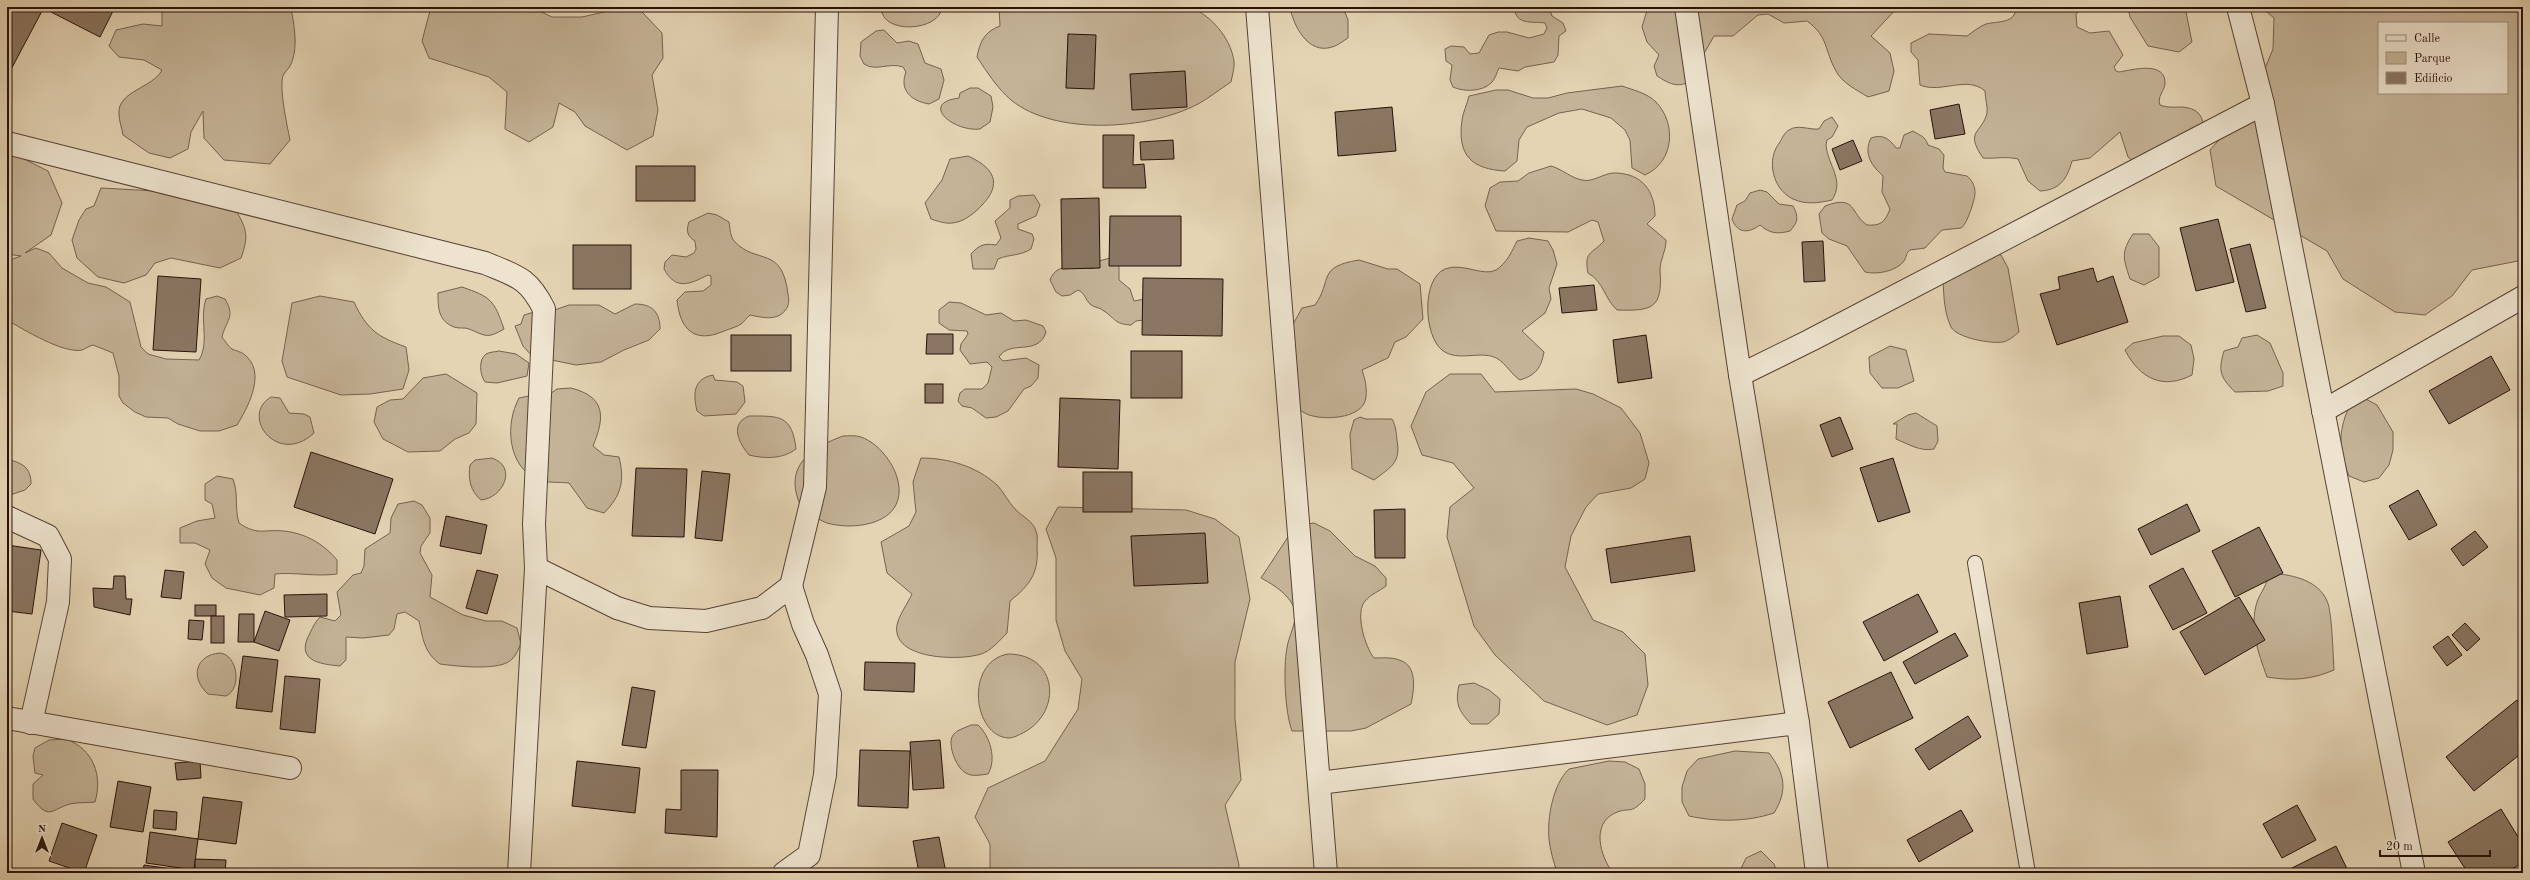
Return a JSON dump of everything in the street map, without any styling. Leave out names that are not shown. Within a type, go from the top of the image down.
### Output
[{"type":"street","points":[[784,873],[809,864],[825,775],[830,694],[817,655],[802,624],[791,586],[815,487],[827,7]]},
{"type":"street","points":[[1258,7],[1326,873]]},
{"type":"street","points":[[1686,7],[1740,375],[1798,723],[1817,873]]},
{"type":"street","points":[[2238,7],[2263,104],[2414,873]]},
{"type":"street","points":[[1740,375],[1818,337],[2263,104]]},
{"type":"street","points":[[7,142],[485,263],[524,279],[536,293],[544,308],[534,524],[536,568],[519,873]]},
{"type":"street","points":[[2323,411],[2523,297]]},
{"type":"street","points":[[7,517],[48,536],[60,559],[58,602],[31,723]]},
{"type":"street","points":[[536,568],[617,608],[649,618],[706,621],[762,608],[791,586]]},
{"type":"street","points":[[7,718],[290,768]]},
{"type":"street","points":[[1319,783],[1798,723]]},
{"type":"lane","points":[[1975,563],[2028,873]]},
{"type":"green space","points":[[162,7],[291,8],[295,45],[293,59],[284,75],[282,82],[284,107],[290,140],[270,164],[224,160],[204,138],[203,111],[191,132],[188,149],[170,158],[149,153],[123,135],[119,119],[120,106],[129,95],[151,81],[162,70],[144,60],[119,57],[109,46],[116,30],[143,24],[162,26]]},
{"type":"green space","points":[[431,7],[531,7],[552,17],[582,17],[621,8],[642,12],[662,33],[663,58],[652,75],[658,110],[653,136],[627,150],[585,126],[575,112],[559,103],[553,127],[529,142],[505,129],[507,92],[489,77],[429,58],[422,41]]},
{"type":"green space","points":[[881,7],[942,7],[939,15],[932,21],[911,27],[890,23],[884,16]]},
{"type":"green space","points":[[999,7],[1191,7],[1199,11],[1213,22],[1229,44],[1234,63],[1231,82],[1198,104],[1178,113],[1129,124],[1077,124],[1052,119],[1030,112],[1006,95],[988,74],[977,57],[981,42],[986,34],[1000,26]]},
{"type":"green space","points":[[1290,7],[1343,7],[1348,20],[1348,38],[1332,47],[1316,47],[1309,43],[1298,30]]},
{"type":"green space","points":[[1514,7],[1549,7],[1552,16],[1563,23],[1566,31],[1559,36],[1558,55],[1554,62],[1525,67],[1518,71],[1499,68],[1492,82],[1484,88],[1462,90],[1453,87],[1450,80],[1452,65],[1446,61],[1445,49],[1451,46],[1464,47],[1470,54],[1479,53],[1489,35],[1498,32],[1507,32],[1529,38],[1544,34],[1547,28],[1545,23],[1521,20],[1515,13]]},
{"type":"green space","points":[[1648,7],[1898,7],[1871,36],[1890,53],[1894,71],[1889,91],[1868,97],[1855,89],[1846,83],[1839,75],[1832,63],[1823,38],[1814,27],[1807,21],[1784,23],[1768,14],[1758,15],[1733,36],[1714,36],[1702,57],[1700,77],[1688,83],[1678,85],[1669,83],[1657,76],[1654,66],[1659,55],[1647,42],[1642,27]]},
{"type":"green space","points":[[2016,7],[2083,7],[2076,14],[2077,27],[2090,33],[2109,31],[2123,55],[2114,67],[2116,71],[2119,72],[2147,68],[2160,72],[2164,77],[2165,84],[2159,99],[2160,105],[2191,109],[2201,116],[2203,122],[2203,134],[2200,148],[2183,157],[2134,162],[2128,157],[2120,132],[2090,158],[2072,161],[2068,173],[2058,186],[2040,191],[2028,181],[2018,159],[1983,158],[1975,142],[1975,137],[1985,120],[1987,113],[1985,91],[1978,87],[1962,84],[1936,87],[1920,85],[1918,60],[1911,52],[1911,43],[1929,34],[1967,36],[1986,24],[2009,19],[2013,16]]},
{"type":"green space","points":[[2128,7],[2185,7],[2192,42],[2179,52],[2148,46],[2130,17]]},
{"type":"green space","points":[[2261,7],[2523,7],[2523,260],[2472,270],[2452,296],[2425,315],[2395,312],[2343,279],[2327,251],[2216,186],[2210,150],[2250,105],[2273,49],[2274,18]]},
{"type":"green space","points":[[884,30],[897,43],[909,41],[918,44],[925,63],[941,69],[944,80],[939,99],[929,104],[923,103],[908,94],[904,84],[906,72],[903,67],[873,67],[864,64],[860,56],[861,42],[876,31]]},
{"type":"green space","points":[[1622,86],[1640,92],[1656,102],[1663,111],[1667,121],[1669,142],[1667,152],[1655,169],[1645,175],[1632,168],[1630,140],[1625,130],[1611,118],[1582,109],[1559,113],[1527,127],[1519,140],[1517,161],[1505,171],[1493,170],[1476,163],[1469,158],[1465,151],[1462,143],[1461,132],[1463,114],[1469,96],[1496,90],[1508,90],[1533,98],[1548,98],[1567,93]]},
{"type":"green space","points":[[970,88],[978,88],[991,96],[993,107],[990,122],[980,129],[970,129],[951,122],[941,111],[942,105],[947,101],[959,98],[960,93]]},
{"type":"green space","points":[[1832,117],[1838,126],[1832,137],[1827,140],[1826,145],[1827,153],[1835,173],[1837,186],[1836,193],[1832,200],[1822,202],[1807,203],[1793,199],[1780,188],[1773,173],[1773,157],[1776,149],[1786,132],[1792,128],[1800,127],[1819,129],[1824,121]]},
{"type":"green space","points":[[1913,131],[1924,138],[1928,145],[1939,149],[1944,155],[1943,168],[1945,172],[1967,176],[1970,179],[1974,186],[1974,201],[1966,222],[1961,228],[1942,230],[1925,248],[1910,250],[1904,261],[1892,270],[1875,273],[1865,272],[1847,246],[1829,239],[1822,233],[1819,214],[1825,206],[1843,202],[1852,207],[1862,221],[1867,225],[1876,225],[1882,222],[1890,209],[1882,192],[1883,176],[1872,164],[1868,154],[1871,138],[1879,136],[1888,139],[1896,148],[1900,148],[1904,135]]},
{"type":"green space","points":[[7,156],[18,156],[48,171],[62,203],[51,235],[25,253],[36,248],[49,253],[62,268],[88,283],[106,287],[130,302],[141,347],[148,354],[166,359],[199,360],[204,346],[204,307],[206,299],[217,296],[225,299],[230,310],[230,314],[222,337],[232,349],[243,353],[248,358],[253,365],[255,374],[253,392],[237,425],[219,431],[200,431],[178,424],[168,418],[146,417],[135,412],[123,403],[119,396],[119,376],[113,353],[93,345],[82,350],[74,350],[54,345],[7,320],[7,261],[21,256],[7,254]]},
{"type":"green space","points":[[968,156],[978,161],[991,173],[993,187],[990,195],[976,211],[962,220],[950,223],[931,219],[925,203],[942,180],[950,159]]},
{"type":"green space","points":[[1551,166],[1586,181],[1614,173],[1632,176],[1645,185],[1653,199],[1655,216],[1647,224],[1666,240],[1660,266],[1659,293],[1657,300],[1653,305],[1639,310],[1617,310],[1609,300],[1601,285],[1588,273],[1588,257],[1592,251],[1604,241],[1598,222],[1592,220],[1568,232],[1496,231],[1485,206],[1490,188],[1500,182],[1518,181],[1529,173]]},
{"type":"green space","points":[[101,188],[174,192],[235,209],[246,233],[241,258],[220,268],[171,258],[155,263],[146,275],[124,283],[98,277],[77,258],[72,240],[79,220],[86,209],[94,206]]},
{"type":"green space","points":[[1760,190],[1767,192],[1779,204],[1793,206],[1797,219],[1795,225],[1790,231],[1782,233],[1771,232],[1760,225],[1751,230],[1743,231],[1734,224],[1732,219],[1737,205],[1745,201],[1750,193]]},
{"type":"green space","points":[[1034,195],[1040,205],[1036,216],[1018,224],[1018,229],[1032,234],[1034,239],[1031,249],[1023,253],[998,259],[994,269],[973,269],[971,254],[982,245],[996,245],[1001,238],[995,221],[1010,208],[1010,200],[1018,196]]},
{"type":"green space","points":[[708,213],[717,215],[729,222],[732,238],[743,249],[768,258],[780,268],[785,279],[789,297],[788,306],[783,313],[777,317],[770,318],[750,315],[739,325],[714,335],[697,335],[691,332],[686,326],[682,319],[677,300],[685,292],[703,291],[711,285],[711,276],[708,275],[689,283],[678,283],[669,276],[664,269],[665,262],[672,255],[686,257],[694,253],[696,249],[695,241],[688,233],[689,222]]},
{"type":"green space","points":[[2133,234],[2149,234],[2159,247],[2159,277],[2144,285],[2130,279],[2126,266],[2124,255],[2126,246]]},
{"type":"green space","points":[[1529,238],[1548,241],[1553,250],[1557,264],[1549,288],[1551,299],[1545,313],[1522,331],[1544,352],[1541,362],[1534,373],[1520,380],[1501,361],[1492,356],[1463,356],[1448,354],[1442,350],[1436,343],[1432,333],[1428,308],[1432,284],[1437,275],[1445,269],[1458,267],[1491,272],[1500,267],[1506,260],[1517,241]]},
{"type":"green space","points":[[1985,253],[2001,255],[2008,268],[2019,332],[2003,342],[1983,341],[1967,337],[1954,331],[1951,327],[1946,310],[1943,281]]},
{"type":"green space","points":[[1110,258],[1119,266],[1119,280],[1130,289],[1134,301],[1145,299],[1144,320],[1136,321],[1131,325],[1121,324],[1088,302],[1078,290],[1070,295],[1062,296],[1056,292],[1050,280],[1058,270],[1070,267],[1089,269],[1095,268],[1099,261]]},
{"type":"green space","points":[[1359,260],[1388,269],[1397,269],[1420,284],[1423,319],[1406,337],[1395,342],[1388,358],[1362,370],[1366,383],[1366,397],[1364,404],[1359,409],[1344,416],[1336,417],[1327,418],[1310,415],[1294,406],[1291,328],[1302,308],[1315,305],[1331,271],[1337,266]]},
{"type":"green space","points":[[462,287],[485,297],[490,301],[497,312],[504,329],[494,334],[486,335],[467,328],[454,327],[445,321],[440,313],[438,293]]},
{"type":"green space","points":[[320,296],[354,302],[359,312],[374,331],[388,340],[406,347],[409,370],[403,389],[370,394],[341,395],[287,377],[282,361],[292,303]]},
{"type":"green space","points":[[949,302],[961,303],[986,315],[1001,313],[1014,321],[1026,320],[1043,326],[1046,332],[1042,340],[1037,344],[1010,349],[999,357],[1003,361],[1026,358],[1039,365],[1038,378],[1031,386],[1024,389],[1008,411],[996,417],[986,418],[972,408],[962,406],[958,401],[960,393],[965,389],[982,389],[988,383],[992,367],[987,362],[970,364],[960,350],[961,344],[968,334],[967,331],[949,330],[939,323],[939,310]]},
{"type":"green space","points":[[635,304],[641,304],[654,310],[660,323],[660,329],[649,340],[624,350],[601,362],[576,365],[532,356],[523,346],[515,326],[521,324],[524,315],[534,312],[546,313],[569,305],[599,305],[615,314]]},
{"type":"green space","points":[[2257,335],[2270,343],[2283,373],[2283,386],[2268,391],[2235,392],[2223,378],[2221,364],[2224,351],[2238,347],[2242,338]]},
{"type":"green space","points":[[2163,336],[2179,336],[2191,345],[2194,359],[2192,375],[2171,382],[2153,379],[2145,375],[2138,368],[2125,350],[2133,343]]},
{"type":"green space","points":[[1890,346],[1906,350],[1914,381],[1898,388],[1882,388],[1870,373],[1869,357]]},
{"type":"green space","points":[[499,351],[516,354],[529,363],[527,376],[497,383],[485,382],[481,372],[483,357],[487,353]]},
{"type":"green space","points":[[446,374],[477,393],[476,424],[469,433],[455,439],[440,451],[408,452],[383,439],[374,422],[377,407],[390,400],[403,399],[423,378]]},
{"type":"green space","points":[[1450,374],[1481,374],[1495,392],[1576,389],[1593,394],[1621,408],[1640,433],[1649,463],[1645,479],[1631,488],[1598,494],[1586,507],[1571,536],[1565,567],[1593,620],[1623,632],[1645,654],[1648,685],[1637,715],[1607,725],[1544,701],[1495,655],[1474,626],[1447,537],[1450,507],[1474,488],[1453,463],[1422,455],[1411,426],[1426,392]]},
{"type":"green space","points":[[713,375],[715,380],[737,382],[743,386],[745,402],[736,414],[704,416],[697,411],[695,399],[696,388],[702,380]]},
{"type":"green space","points":[[571,388],[591,397],[597,403],[600,410],[600,426],[593,446],[604,455],[619,457],[622,473],[620,488],[610,507],[604,513],[587,508],[569,483],[541,481],[528,474],[520,465],[512,444],[512,420],[519,398],[534,395],[544,398],[557,389]]},
{"type":"green space","points":[[271,397],[280,398],[289,413],[304,414],[310,417],[314,433],[301,442],[288,444],[276,442],[267,435],[261,426],[259,415],[262,405]]},
{"type":"green space","points":[[2364,398],[2377,405],[2393,432],[2393,450],[2389,465],[2379,478],[2364,482],[2349,476],[2341,448],[2341,439],[2344,422],[2351,403]]},
{"type":"green space","points":[[1916,413],[1937,426],[1938,441],[1934,449],[1929,450],[1919,448],[1896,439],[1897,424],[1893,424],[1908,415]]},
{"type":"green space","points":[[749,416],[769,416],[783,420],[788,424],[791,430],[796,449],[785,455],[774,457],[749,455],[739,439],[738,429],[739,424],[743,419]]},
{"type":"green space","points":[[1360,417],[1366,419],[1392,419],[1395,427],[1398,448],[1396,459],[1390,468],[1374,480],[1352,469],[1350,434],[1354,420]]},
{"type":"green space","points":[[843,436],[861,437],[876,446],[888,460],[897,476],[899,494],[896,505],[890,513],[871,523],[848,526],[827,523],[806,511],[798,499],[795,484],[796,474],[800,465],[814,450]]},
{"type":"green space","points":[[492,458],[500,462],[506,475],[501,488],[496,494],[481,500],[474,493],[472,488],[469,475],[470,465],[475,460]]},
{"type":"green space","points":[[921,458],[931,458],[961,464],[989,478],[997,485],[1016,510],[1033,524],[1037,533],[1037,556],[1035,571],[1032,578],[1028,584],[1010,601],[1007,633],[985,653],[958,657],[929,655],[915,651],[905,645],[898,637],[898,621],[912,594],[887,573],[881,542],[909,526],[916,512],[913,482]]},
{"type":"green space","points":[[7,459],[17,462],[25,467],[31,478],[31,484],[25,490],[7,496]]},
{"type":"green space","points":[[217,476],[233,479],[236,491],[239,523],[256,531],[292,532],[314,540],[332,554],[337,560],[337,574],[275,574],[274,588],[260,595],[226,588],[212,578],[205,564],[210,550],[195,543],[180,543],[180,528],[197,521],[215,518],[212,504],[205,500],[205,484]]},
{"type":"green space","points":[[414,501],[422,505],[430,518],[430,533],[421,546],[420,553],[432,575],[430,597],[463,615],[486,621],[502,621],[517,628],[521,644],[516,655],[508,662],[490,667],[467,667],[440,664],[427,650],[419,621],[405,612],[397,614],[394,629],[389,635],[363,638],[346,637],[346,660],[340,666],[324,664],[311,659],[307,655],[305,649],[306,642],[315,623],[320,617],[335,621],[341,615],[337,592],[353,575],[361,573],[364,566],[365,549],[390,533],[391,518],[398,504]]},
{"type":"green space","points":[[1058,507],[1186,510],[1215,519],[1239,537],[1250,599],[1235,662],[1235,719],[1241,780],[1225,805],[1239,865],[1238,873],[990,873],[990,844],[975,817],[988,788],[1045,761],[1078,709],[1082,679],[1065,651],[1056,620],[1056,558],[1046,529]]},
{"type":"green space","points":[[1314,523],[1330,531],[1355,556],[1375,566],[1386,578],[1386,586],[1368,598],[1363,605],[1361,620],[1364,638],[1374,658],[1390,658],[1399,660],[1405,663],[1412,672],[1414,685],[1411,704],[1366,728],[1351,731],[1292,731],[1286,702],[1285,667],[1288,644],[1295,620],[1295,612],[1290,601],[1282,592],[1261,578],[1288,537],[1300,525]]},
{"type":"green space","points":[[2268,573],[2294,576],[2302,579],[2317,587],[2323,594],[2329,606],[2334,670],[2317,676],[2301,679],[2267,677],[2258,649],[2254,631],[2254,621],[2257,602],[2266,585]]},
{"type":"green space","points":[[220,653],[226,655],[231,660],[236,673],[234,687],[226,696],[208,694],[202,688],[197,675],[200,663],[205,658]]},
{"type":"green space","points":[[1008,654],[1025,657],[1037,663],[1045,673],[1049,686],[1049,699],[1045,712],[1036,724],[1023,733],[1009,738],[997,734],[987,726],[981,713],[978,699],[979,684],[985,670],[994,660]]},
{"type":"green space","points":[[1474,683],[1489,690],[1500,699],[1499,714],[1488,724],[1471,724],[1460,710],[1457,697],[1459,685]]},
{"type":"green space","points":[[971,725],[978,725],[989,741],[992,762],[988,774],[971,775],[963,771],[959,767],[952,752],[951,741],[953,735]]},
{"type":"green space","points":[[66,739],[83,749],[94,764],[98,782],[95,802],[73,803],[51,812],[47,812],[38,806],[33,799],[33,784],[43,775],[35,773],[33,756],[35,748],[49,740]]},
{"type":"green space","points":[[1735,751],[1769,753],[1778,768],[1783,782],[1781,797],[1774,813],[1753,818],[1732,820],[1689,816],[1682,802],[1682,787],[1687,771],[1698,759]]},
{"type":"green space","points":[[1609,761],[1625,762],[1639,769],[1645,784],[1645,799],[1633,809],[1620,811],[1607,818],[1600,832],[1600,841],[1604,858],[1613,873],[1557,873],[1550,848],[1549,821],[1552,802],[1559,783],[1563,775],[1569,769]]},
{"type":"green space","points":[[1761,851],[1774,864],[1777,873],[1739,873],[1746,858]]},
{"type":"building","points":[[7,7],[35,7],[42,11],[7,77]]},
{"type":"building","points":[[54,7],[115,7],[100,37],[51,12]]},
{"type":"building","points":[[1068,34],[1096,35],[1094,89],[1066,88]]},
{"type":"building","points":[[1185,71],[1187,107],[1132,110],[1130,74]]},
{"type":"building","points":[[1959,104],[1965,134],[1935,139],[1930,110]]},
{"type":"building","points":[[1392,107],[1396,151],[1338,156],[1335,112]]},
{"type":"building","points":[[1103,135],[1134,135],[1133,165],[1144,164],[1146,188],[1103,188]]},
{"type":"building","points":[[1173,140],[1174,159],[1141,160],[1140,142]]},
{"type":"building","points":[[1853,140],[1862,161],[1840,170],[1832,149]]},
{"type":"building","points":[[636,166],[695,166],[695,201],[636,201]]},
{"type":"building","points":[[1099,198],[1100,268],[1062,269],[1061,199]]},
{"type":"building","points":[[1110,216],[1181,216],[1181,266],[1109,266]]},
{"type":"building","points":[[2218,219],[2234,282],[2196,291],[2180,228]]},
{"type":"building","points":[[1823,241],[1825,281],[1804,282],[1802,242]]},
{"type":"building","points":[[2250,244],[2266,308],[2246,312],[2230,249]]},
{"type":"building","points":[[573,245],[631,245],[631,289],[573,289]]},
{"type":"building","points":[[2093,268],[2097,282],[2113,276],[2128,322],[2057,345],[2040,294],[2060,289],[2058,277]]},
{"type":"building","points":[[158,276],[201,279],[196,352],[153,350]]},
{"type":"building","points":[[1143,278],[1223,279],[1222,336],[1142,335]]},
{"type":"building","points":[[1594,285],[1597,310],[1562,313],[1559,288]]},
{"type":"building","points":[[927,334],[953,334],[953,354],[926,354]]},
{"type":"building","points":[[731,335],[791,335],[791,371],[731,371]]},
{"type":"building","points":[[1646,335],[1652,378],[1618,383],[1613,340]]},
{"type":"building","points":[[1131,351],[1182,351],[1182,398],[1131,398]]},
{"type":"building","points":[[2491,356],[2510,390],[2449,424],[2429,391]]},
{"type":"building","points":[[925,384],[943,384],[943,403],[925,403]]},
{"type":"building","points":[[1060,398],[1120,400],[1118,469],[1058,467]]},
{"type":"building","points":[[1840,417],[1853,449],[1832,457],[1820,425]]},
{"type":"building","points":[[311,452],[393,479],[375,534],[294,507]]},
{"type":"building","points":[[1893,458],[1910,512],[1878,522],[1860,468]]},
{"type":"building","points":[[636,468],[687,469],[684,537],[632,536]]},
{"type":"building","points":[[702,471],[730,474],[722,541],[695,538]]},
{"type":"building","points":[[1083,472],[1132,472],[1132,512],[1083,512]]},
{"type":"building","points":[[2418,490],[2437,525],[2409,540],[2389,506]]},
{"type":"building","points":[[2187,504],[2200,531],[2151,555],[2138,529]]},
{"type":"building","points":[[1405,509],[1405,558],[1375,558],[1374,510]]},
{"type":"building","points":[[446,516],[487,525],[481,554],[440,546]]},
{"type":"building","points":[[2259,527],[2283,573],[2235,597],[2212,551]]},
{"type":"building","points":[[2475,531],[2488,547],[2463,566],[2451,549]]},
{"type":"building","points":[[1205,533],[1208,583],[1134,586],[1131,536]]},
{"type":"building","points":[[1690,536],[1695,571],[1611,583],[1606,549]]},
{"type":"building","points":[[7,545],[41,550],[32,614],[7,611]]},
{"type":"building","points":[[2183,568],[2207,613],[2173,630],[2149,586]]},
{"type":"building","points":[[165,570],[184,572],[181,599],[161,597]]},
{"type":"building","points":[[477,570],[498,575],[487,614],[466,608]]},
{"type":"building","points":[[114,576],[125,576],[126,599],[132,599],[130,615],[94,607],[93,588],[113,589]]},
{"type":"building","points":[[327,594],[327,616],[285,617],[284,595]]},
{"type":"building","points":[[1918,594],[1938,632],[1884,661],[1863,622]]},
{"type":"building","points":[[2120,596],[2128,647],[2087,654],[2079,603]]},
{"type":"building","points":[[2239,597],[2265,640],[2205,675],[2180,632]]},
{"type":"building","points":[[195,605],[216,605],[216,616],[195,616]]},
{"type":"building","points":[[265,611],[290,620],[279,651],[254,642]]},
{"type":"building","points":[[239,614],[254,614],[254,642],[238,642]]},
{"type":"building","points":[[211,616],[224,616],[224,643],[211,643]]},
{"type":"building","points":[[189,620],[204,621],[202,640],[188,639]]},
{"type":"building","points":[[2465,623],[2480,639],[2467,651],[2452,635]]},
{"type":"building","points":[[1955,633],[1968,656],[1915,684],[1903,662]]},
{"type":"building","points":[[2448,636],[2462,655],[2447,666],[2433,647]]},
{"type":"building","points":[[243,656],[278,660],[272,712],[236,708]]},
{"type":"building","points":[[865,662],[915,663],[914,692],[864,690]]},
{"type":"building","points":[[1891,672],[1913,718],[1850,748],[1828,702]]},
{"type":"building","points":[[285,676],[320,679],[315,733],[280,729]]},
{"type":"building","points":[[632,687],[655,691],[646,748],[622,745]]},
{"type":"building","points":[[2517,700],[2523,708],[2523,752],[2474,791],[2446,757]]},
{"type":"building","points":[[1968,716],[1981,737],[1929,770],[1915,749]]},
{"type":"building","points":[[940,740],[944,788],[913,790],[910,742]]},
{"type":"building","points":[[860,750],[910,751],[908,808],[858,806]]},
{"type":"building","points":[[200,761],[201,778],[177,780],[175,763]]},
{"type":"building","points":[[577,761],[640,768],[635,813],[572,806]]},
{"type":"building","points":[[681,770],[718,770],[717,837],[665,833],[666,809],[681,810]]},
{"type":"building","points":[[118,781],[151,787],[143,832],[110,827]]},
{"type":"building","points":[[203,797],[242,802],[236,844],[198,839]]},
{"type":"building","points":[[2297,805],[2316,840],[2282,858],[2263,824]]},
{"type":"building","points":[[2501,809],[2523,845],[2523,862],[2506,873],[2468,873],[2448,842]]},
{"type":"building","points":[[154,810],[177,812],[176,830],[153,828]]},
{"type":"building","points":[[1961,810],[1973,831],[1919,862],[1907,840]]},
{"type":"building","points":[[62,823],[97,835],[84,873],[49,861]]},
{"type":"building","points":[[150,832],[198,839],[194,870],[146,863]]},
{"type":"building","points":[[939,837],[946,873],[919,873],[913,841]]},
{"type":"building","points":[[2336,846],[2349,873],[2284,872]]},
{"type":"building","points":[[195,859],[226,860],[225,873],[195,873]]},
{"type":"building","points":[[144,865],[179,870],[178,873],[143,873]]}]
